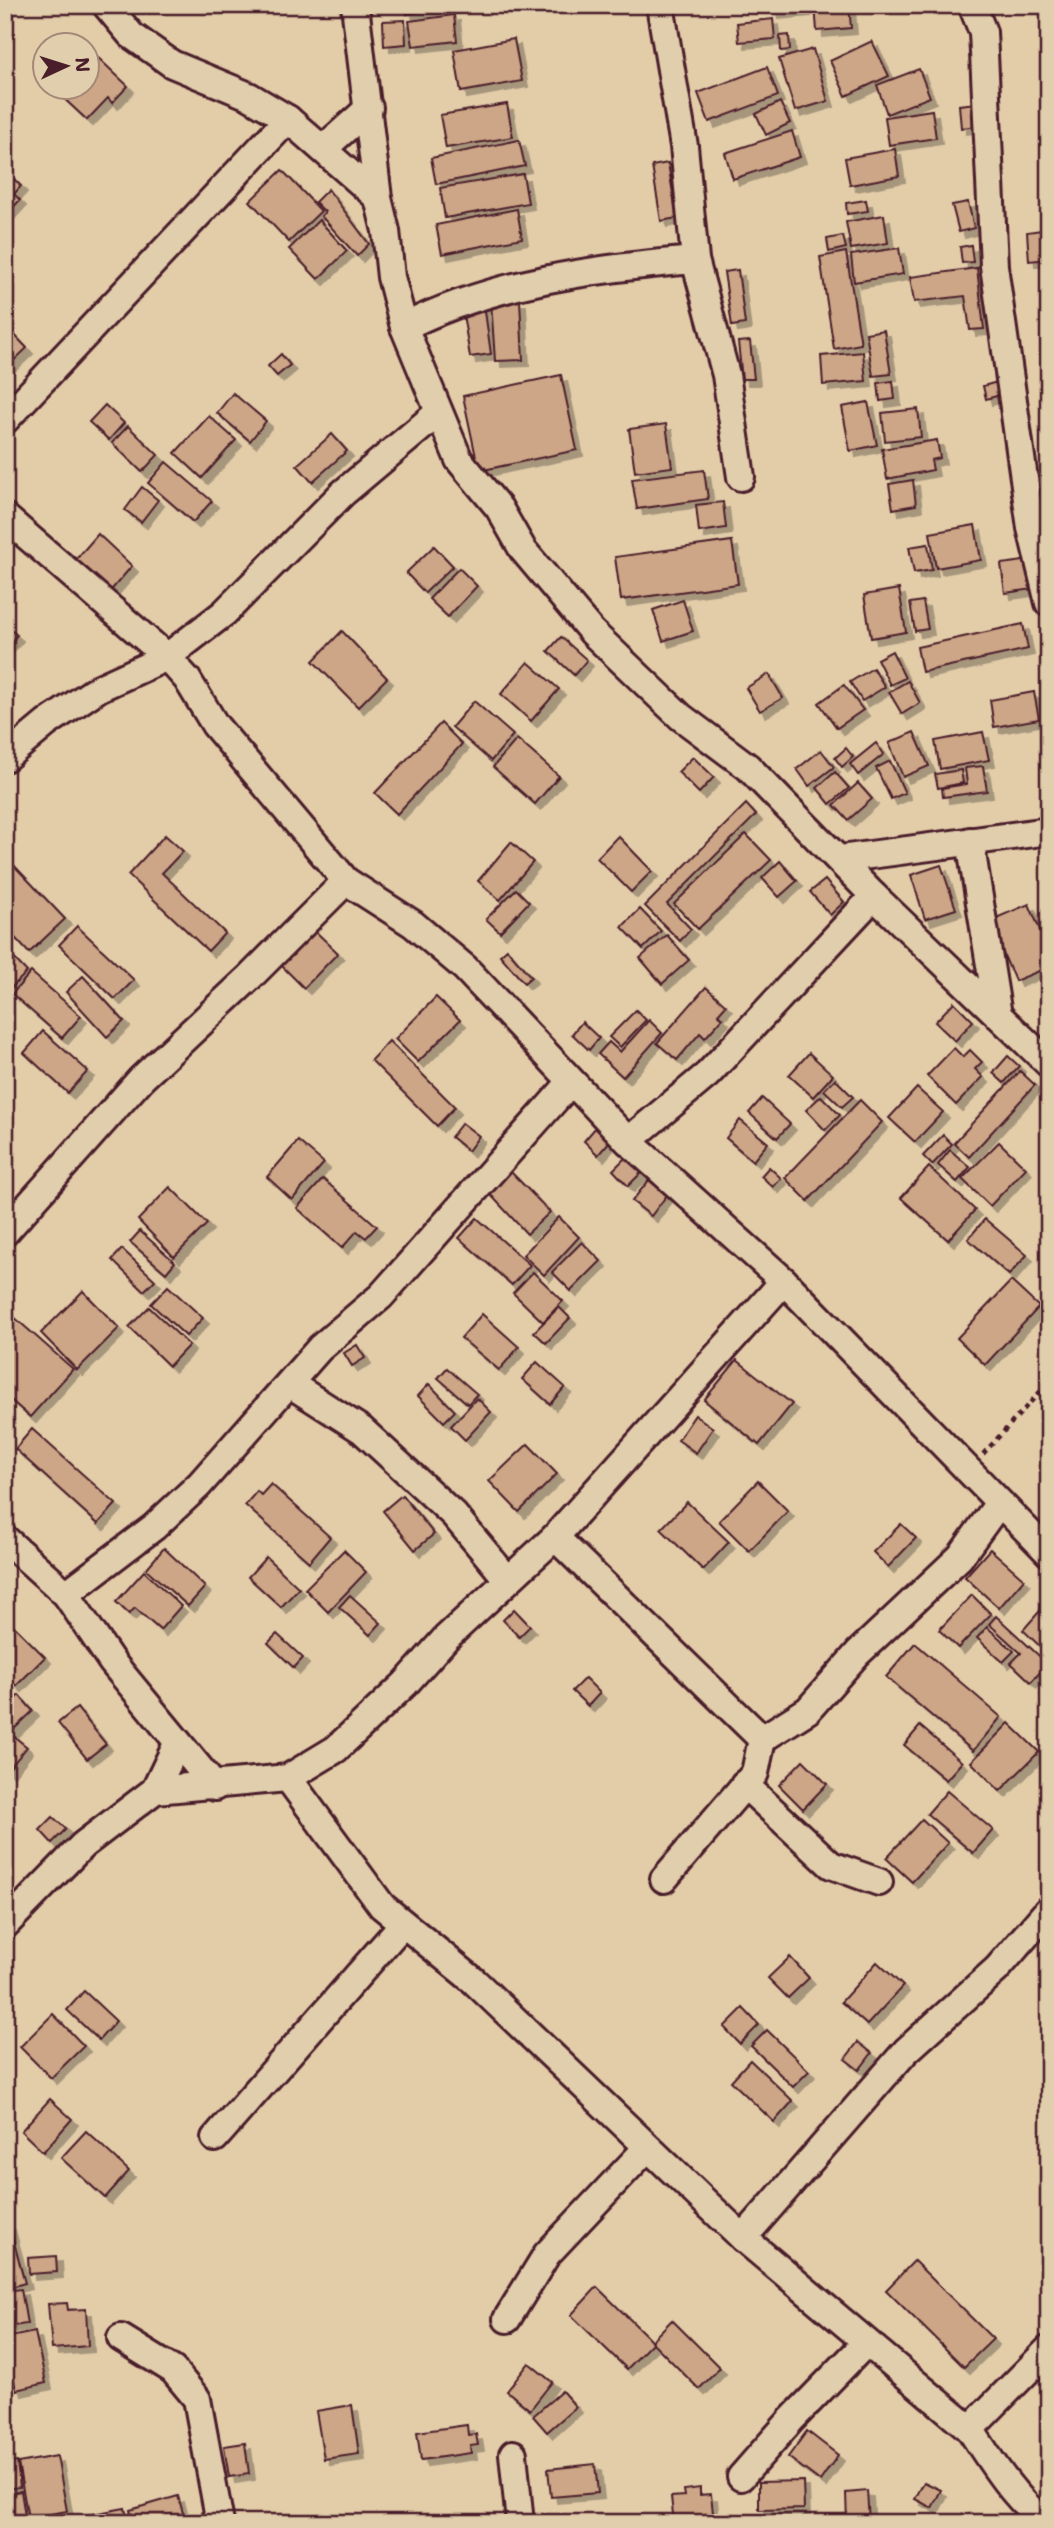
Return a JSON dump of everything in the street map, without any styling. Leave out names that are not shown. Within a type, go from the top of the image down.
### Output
[{"type":"street","points":[[106,5],[131,35],[172,64],[250,96],[288,119],[378,198]]},
{"type":"street","points":[[355,5],[378,198],[386,231],[391,277],[404,327],[459,460],[499,508],[523,550],[592,632],[681,717],[748,767],[874,896],[1049,1064]]},
{"type":"street","points":[[660,5],[684,146],[695,260],[726,375],[741,477]]},
{"type":"street","points":[[972,5],[983,32],[994,266],[1031,528],[1049,603]]},
{"type":"street","points":[[323,149],[369,108]]},
{"type":"street","points":[[5,420],[288,119]]},
{"type":"street","points":[[404,327],[434,312],[508,289],[609,267],[695,260]]},
{"type":"street","points":[[5,758],[47,723],[99,688],[167,657],[224,613],[343,492],[438,413]]},
{"type":"street","points":[[5,517],[167,657],[187,679],[215,726],[346,881],[414,924],[466,968],[628,1141],[784,1282],[1049,1553]]},
{"type":"street","points":[[840,859],[1049,831]]},
{"type":"street","points":[[970,841],[999,1015]]},
{"type":"street","points":[[5,1232],[141,1079],[250,977],[346,881]]},
{"type":"street","points":[[628,1141],[708,1073],[874,896]]},
{"type":"street","points":[[65,1594],[154,1527],[181,1502],[320,1348],[381,1296],[571,1082]]},
{"type":"street","points":[[155,1790],[215,1787],[288,1778],[336,1749],[555,1536],[784,1282]]},
{"type":"street","points":[[290,1384],[362,1430],[454,1515],[508,1580]]},
{"type":"street","points":[[664,1879],[755,1773],[762,1738],[808,1710],[858,1653],[960,1557],[999,1503]]},
{"type":"street","points":[[555,1536],[762,1738]]},
{"type":"street","points":[[5,1539],[65,1594],[112,1662],[215,1787]]},
{"type":"street","points":[[5,1924],[83,1845],[155,1790],[177,1744]]},
{"type":"street","points":[[288,1778],[382,1906],[474,1982],[743,2238],[970,2429],[997,2470],[1030,2510],[1046,2523]]},
{"type":"street","points":[[744,1784],[831,1865],[879,1882]]},
{"type":"street","points":[[743,2238],[906,2051],[997,1969],[1049,1909]]},
{"type":"street","points":[[215,2138],[402,1924]]},
{"type":"street","points":[[507,2319],[547,2254],[647,2148]]},
{"type":"street","points":[[121,2338],[173,2370],[197,2399],[220,2523]]},
{"type":"street","points":[[741,2477],[792,2419],[866,2343]]},
{"type":"street","points":[[970,2429],[1049,2349]]},
{"type":"street","points":[[513,2454],[520,2523]]},
{"type":"path","points":[[968,1471],[1049,1382]]},
{"type":"building","points":[[405,5],[452,5],[407,14]]},
{"type":"building","points":[[772,5],[804,5],[805,10],[773,13]]},
{"type":"building","points":[[815,5],[849,5],[851,28],[817,31]]},
{"type":"building","points":[[454,15],[457,41],[413,46],[409,21]]},
{"type":"building","points":[[773,19],[775,39],[739,42],[737,23]]},
{"type":"building","points":[[405,20],[406,44],[384,46],[383,21]]},
{"type":"building","points":[[789,35],[790,50],[781,51],[780,36]]},
{"type":"building","points":[[514,39],[522,81],[461,92],[454,50]]},
{"type":"building","points":[[872,41],[889,76],[846,96],[830,61]]},
{"type":"building","points":[[813,49],[828,101],[795,111],[779,59]]},
{"type":"building","points":[[102,62],[128,86],[112,103],[108,98],[87,120],[68,102],[102,102]]},
{"type":"building","points":[[767,67],[778,96],[709,122],[698,93]]},
{"type":"building","points":[[919,69],[930,97],[887,114],[877,85]]},
{"type":"building","points":[[780,102],[790,123],[766,135],[756,114]]},
{"type":"building","points":[[976,103],[978,126],[961,128],[959,105]]},
{"type":"building","points":[[507,104],[513,137],[446,148],[440,115]]},
{"type":"building","points":[[932,110],[936,138],[889,145],[885,117]]},
{"type":"building","points":[[792,131],[800,157],[733,179],[725,153]]},
{"type":"building","points":[[519,140],[525,166],[436,184],[431,158]]},
{"type":"building","points":[[895,149],[899,176],[850,185],[845,158]]},
{"type":"building","points":[[668,163],[677,218],[661,221],[652,166]]},
{"type":"building","points":[[5,170],[21,186],[14,194],[20,200],[7,214]]},
{"type":"building","points":[[282,170],[321,211],[289,242],[250,201]]},
{"type":"building","points":[[523,174],[528,203],[445,218],[440,188]]},
{"type":"building","points":[[328,189],[369,244],[357,256],[321,216],[325,212],[315,202]]},
{"type":"building","points":[[866,200],[868,211],[847,214],[846,203]]},
{"type":"building","points":[[968,202],[974,228],[959,232],[952,205]]},
{"type":"building","points":[[517,209],[522,238],[442,254],[436,225]]},
{"type":"building","points":[[884,215],[888,243],[851,249],[846,222]]},
{"type":"building","points":[[319,220],[347,251],[318,279],[289,249]]},
{"type":"building","points":[[1049,229],[1049,259],[1029,261],[1027,232]]},
{"type":"building","points":[[843,236],[846,248],[829,252],[827,239]]},
{"type":"building","points":[[971,245],[973,262],[962,263],[960,247]]},
{"type":"building","points":[[899,248],[903,274],[854,282],[851,255]]},
{"type":"building","points":[[846,252],[861,344],[834,349],[820,257]]},
{"type":"building","points":[[977,268],[984,329],[970,330],[965,296],[914,302],[910,277]]},
{"type":"building","points":[[738,270],[745,324],[732,326],[724,272]]},
{"type":"building","points":[[520,300],[523,360],[495,361],[491,301]]},
{"type":"building","points":[[484,304],[491,354],[470,357],[462,308]]},
{"type":"building","points":[[7,327],[27,348],[5,369],[5,329]]},
{"type":"building","points":[[884,330],[891,374],[873,376],[866,333]]},
{"type":"building","points":[[750,341],[754,379],[742,379],[738,342]]},
{"type":"building","points":[[863,352],[866,381],[823,385],[821,356]]},
{"type":"building","points":[[281,354],[290,365],[277,376],[268,366]]},
{"type":"building","points":[[561,375],[577,450],[479,471],[463,396]]},
{"type":"building","points":[[893,381],[895,399],[880,401],[878,383]]},
{"type":"building","points":[[1001,381],[1004,394],[986,399],[983,386]]},
{"type":"building","points":[[233,393],[266,421],[250,441],[217,413]]},
{"type":"building","points":[[868,402],[877,445],[850,451],[842,407]]},
{"type":"building","points":[[105,405],[124,423],[109,440],[89,422]]},
{"type":"building","points":[[918,409],[921,437],[885,441],[882,413]]},
{"type":"building","points":[[209,416],[236,440],[202,478],[175,453]]},
{"type":"building","points":[[666,424],[672,467],[635,472],[629,429]]},
{"type":"building","points":[[128,426],[158,455],[142,472],[112,443]]},
{"type":"building","points":[[332,434],[347,451],[312,482],[297,465]]},
{"type":"building","points":[[937,440],[940,458],[931,460],[933,470],[887,479],[882,449]]},
{"type":"building","points":[[166,462],[212,501],[193,522],[148,483]]},
{"type":"building","points":[[704,470],[708,499],[637,509],[632,479]]},
{"type":"building","points":[[913,480],[916,505],[893,509],[889,484]]},
{"type":"building","points":[[142,487],[158,500],[141,522],[125,510]]},
{"type":"building","points":[[723,502],[726,528],[699,532],[696,505]]},
{"type":"building","points":[[975,525],[981,560],[936,568],[930,533]]},
{"type":"building","points":[[98,534],[132,566],[107,595],[72,564]]},
{"type":"building","points":[[732,541],[738,584],[621,600],[615,557]]},
{"type":"building","points":[[928,544],[932,570],[914,573],[909,547]]},
{"type":"building","points":[[434,546],[453,566],[425,593],[406,573]]},
{"type":"building","points":[[1031,560],[1034,589],[1005,593],[1001,564]]},
{"type":"building","points":[[459,568],[477,586],[448,617],[429,599]]},
{"type":"building","points":[[899,589],[906,632],[871,638],[864,595]]},
{"type":"building","points":[[683,600],[693,631],[663,641],[653,610]]},
{"type":"building","points":[[923,601],[928,629],[915,631],[910,603]]},
{"type":"building","points":[[1023,624],[1028,649],[922,672],[917,647]]},
{"type":"building","points":[[5,625],[17,635],[5,649]]},
{"type":"building","points":[[342,631],[387,678],[358,707],[313,661]]},
{"type":"building","points":[[561,637],[587,660],[574,675],[548,651]]},
{"type":"building","points":[[892,651],[905,678],[890,685],[877,659]]},
{"type":"building","points":[[528,662],[559,689],[531,721],[501,694]]},
{"type":"building","points":[[873,668],[885,687],[862,701],[850,682]]},
{"type":"building","points":[[769,674],[783,698],[760,711],[746,688]]},
{"type":"building","points":[[908,681],[920,703],[902,714],[889,692]]},
{"type":"building","points":[[844,685],[863,710],[837,728],[819,703]]},
{"type":"building","points":[[1034,692],[1039,719],[994,727],[990,700]]},
{"type":"building","points":[[474,701],[513,735],[491,761],[452,727]]},
{"type":"building","points":[[441,723],[462,744],[397,814],[375,793]]},
{"type":"building","points":[[914,732],[929,766],[903,777],[889,743]]},
{"type":"building","points":[[983,732],[989,760],[940,769],[935,741]]},
{"type":"building","points":[[517,739],[559,776],[535,804],[493,767]]},
{"type":"building","points":[[876,743],[884,754],[858,775],[850,764]]},
{"type":"building","points":[[846,748],[853,757],[842,767],[835,758]]},
{"type":"building","points":[[821,750],[834,767],[809,786],[797,769]]},
{"type":"building","points":[[693,757],[714,777],[699,793],[678,772]]},
{"type":"building","points":[[890,761],[905,793],[891,799],[876,768]]},
{"type":"building","points":[[983,766],[987,791],[943,797],[942,788],[967,784],[965,768]]},
{"type":"building","points":[[961,770],[963,783],[938,788],[935,774]]},
{"type":"building","points":[[835,772],[849,788],[830,804],[817,788]]},
{"type":"building","points":[[858,783],[872,799],[848,820],[834,805]]},
{"type":"building","points":[[746,804],[756,815],[667,904],[691,929],[680,941],[645,906]]},
{"type":"building","points":[[746,834],[771,860],[698,929],[674,904]]},
{"type":"building","points":[[165,835],[183,851],[162,873],[225,933],[208,951],[128,875]]},
{"type":"building","points":[[618,836],[652,871],[631,892],[597,858]]},
{"type":"building","points":[[511,842],[533,862],[500,900],[478,881]]},
{"type":"building","points":[[5,856],[65,919],[29,953],[5,927]]},
{"type":"building","points":[[780,861],[797,881],[779,897],[762,878]]},
{"type":"building","points":[[941,865],[956,909],[925,919],[911,875]]},
{"type":"building","points":[[825,880],[844,902],[830,915],[810,892]]},
{"type":"building","points":[[516,889],[529,902],[500,932],[486,919]]},
{"type":"building","points":[[1029,904],[1049,951],[1049,967],[1015,981],[989,921]]},
{"type":"building","points":[[640,909],[661,931],[643,949],[622,927]]},
{"type":"building","points":[[77,926],[134,980],[115,999],[59,945]]},
{"type":"building","points":[[314,930],[338,953],[304,988],[281,965]]},
{"type":"building","points":[[667,935],[689,960],[662,984],[640,958]]},
{"type":"building","points":[[5,949],[27,972],[9,990],[5,986]]},
{"type":"building","points":[[507,949],[531,977],[524,983],[500,955]]},
{"type":"building","points":[[31,972],[81,1016],[62,1038],[12,994]]},
{"type":"building","points":[[83,976],[124,1021],[107,1037],[66,992]]},
{"type":"building","points":[[706,987],[726,1005],[718,1014],[723,1018],[705,1038],[700,1033],[677,1060],[657,1043]]},
{"type":"building","points":[[436,997],[460,1020],[418,1062],[395,1039]]},
{"type":"building","points":[[954,1002],[973,1021],[955,1041],[935,1022]]},
{"type":"building","points":[[636,1010],[646,1020],[620,1047],[609,1037]]},
{"type":"building","points":[[649,1020],[662,1033],[623,1077],[598,1054],[609,1042],[620,1052]]},
{"type":"building","points":[[582,1022],[599,1038],[589,1050],[572,1034]]},
{"type":"building","points":[[43,1031],[88,1071],[68,1093],[24,1053]]},
{"type":"building","points":[[389,1041],[455,1107],[437,1126],[371,1060]]},
{"type":"building","points":[[954,1048],[963,1057],[970,1050],[982,1062],[975,1069],[983,1077],[956,1105],[927,1076]]},
{"type":"building","points":[[809,1053],[833,1075],[813,1097],[789,1075]]},
{"type":"building","points":[[1008,1056],[1019,1066],[1004,1083],[993,1073]]},
{"type":"building","points":[[1020,1071],[1035,1085],[969,1157],[954,1143]]},
{"type":"building","points":[[835,1079],[853,1097],[842,1107],[824,1090]]},
{"type":"building","points":[[917,1088],[943,1112],[915,1142],[889,1118]]},
{"type":"building","points":[[821,1096],[840,1115],[825,1130],[806,1110]]},
{"type":"building","points":[[762,1098],[790,1124],[777,1138],[749,1113]]},
{"type":"building","points":[[860,1100],[882,1122],[808,1201],[785,1178]]},
{"type":"building","points":[[740,1120],[768,1143],[753,1161],[726,1138]]},
{"type":"building","points":[[462,1123],[479,1136],[468,1151],[451,1137]]},
{"type":"building","points":[[596,1127],[610,1141],[598,1155],[584,1141]]},
{"type":"building","points":[[943,1135],[952,1144],[932,1165],[923,1156]]},
{"type":"building","points":[[298,1141],[324,1163],[292,1200],[267,1177]]},
{"type":"building","points":[[999,1142],[1026,1168],[990,1206],[962,1179]]},
{"type":"building","points":[[950,1150],[970,1167],[957,1182],[938,1165]]},
{"type":"building","points":[[629,1154],[645,1169],[628,1186],[613,1170]]},
{"type":"building","points":[[769,1167],[781,1178],[773,1187],[761,1176]]},
{"type":"building","points":[[929,1167],[975,1210],[948,1240],[901,1198]]},
{"type":"building","points":[[511,1172],[550,1212],[527,1234],[489,1193]]},
{"type":"building","points":[[323,1179],[377,1226],[366,1238],[357,1231],[342,1248],[297,1208]]},
{"type":"building","points":[[649,1180],[667,1195],[651,1216],[632,1201]]},
{"type":"building","points":[[170,1187],[207,1224],[174,1257],[138,1220]]},
{"type":"building","points":[[559,1217],[579,1237],[544,1275],[523,1255]]},
{"type":"building","points":[[477,1218],[530,1265],[512,1285],[459,1238]]},
{"type":"building","points":[[985,1219],[1027,1255],[1009,1275],[968,1239]]},
{"type":"building","points":[[140,1231],[175,1262],[166,1273],[130,1242]]},
{"type":"building","points":[[582,1242],[601,1261],[571,1291],[552,1272]]},
{"type":"building","points":[[122,1249],[155,1280],[144,1291],[112,1260]]},
{"type":"building","points":[[533,1272],[563,1301],[543,1322],[513,1293]]},
{"type":"building","points":[[1011,1281],[1039,1307],[985,1365],[957,1338]]},
{"type":"building","points":[[168,1286],[203,1318],[186,1336],[151,1304]]},
{"type":"building","points":[[83,1291],[119,1328],[77,1370],[41,1333]]},
{"type":"building","points":[[149,1307],[189,1345],[169,1366],[129,1327]]},
{"type":"building","points":[[559,1307],[570,1318],[546,1343],[534,1332]]},
{"type":"building","points":[[5,1309],[73,1369],[30,1417],[5,1395]]},
{"type":"building","points":[[482,1314],[519,1347],[499,1370],[461,1338]]},
{"type":"building","points":[[357,1345],[365,1358],[352,1366],[344,1353]]},
{"type":"building","points":[[737,1360],[792,1404],[759,1445],[704,1400]]},
{"type":"building","points":[[537,1362],[565,1387],[550,1404],[522,1379]]},
{"type":"building","points":[[447,1368],[477,1394],[468,1404],[438,1378]]},
{"type":"building","points":[[429,1384],[455,1411],[444,1422],[418,1396]]},
{"type":"building","points":[[477,1398],[491,1412],[465,1440],[451,1426]]},
{"type":"building","points":[[695,1415],[713,1428],[696,1453],[678,1440]]},
{"type":"building","points":[[32,1429],[116,1504],[98,1524],[15,1449]]},
{"type":"building","points":[[528,1444],[557,1474],[519,1512],[489,1481]]},
{"type":"building","points":[[758,1481],[788,1511],[749,1551],[719,1521]]},
{"type":"building","points":[[271,1484],[330,1537],[309,1562],[245,1505],[257,1491],[261,1495]]},
{"type":"building","points":[[402,1495],[434,1534],[415,1550],[383,1511]]},
{"type":"building","points":[[687,1502],[729,1542],[703,1570],[661,1529]]},
{"type":"building","points":[[901,1524],[916,1538],[888,1567],[873,1552]]},
{"type":"building","points":[[164,1548],[205,1587],[188,1606],[146,1569]]},
{"type":"building","points":[[990,1549],[1024,1579],[999,1608],[965,1577]]},
{"type":"building","points":[[344,1550],[366,1572],[328,1612],[305,1589]]},
{"type":"building","points":[[266,1557],[299,1588],[281,1607],[248,1577]]},
{"type":"building","points":[[144,1571],[181,1606],[160,1630],[135,1608],[129,1614],[116,1602]]},
{"type":"building","points":[[350,1595],[381,1623],[370,1635],[339,1607]]},
{"type":"building","points":[[972,1595],[991,1614],[958,1648],[939,1630]]},
{"type":"building","points":[[1047,1603],[1049,1604],[1049,1655],[1023,1630]]},
{"type":"building","points":[[514,1609],[530,1626],[519,1637],[503,1620]]},
{"type":"building","points":[[996,1616],[1048,1664],[1031,1682],[1011,1663],[1021,1653],[989,1624]]},
{"type":"building","points":[[5,1617],[45,1657],[16,1686],[5,1676]]},
{"type":"building","points":[[987,1627],[1014,1651],[1003,1662],[977,1638]]},
{"type":"building","points":[[277,1634],[303,1658],[294,1668],[268,1643]]},
{"type":"building","points":[[915,1643],[1001,1717],[973,1751],[886,1677]]},
{"type":"building","points":[[585,1678],[600,1693],[588,1706],[572,1691]]},
{"type":"building","points":[[19,1695],[33,1711],[11,1732],[5,1726],[5,1709]]},
{"type":"building","points":[[77,1708],[106,1744],[87,1759],[58,1723]]},
{"type":"building","points":[[1009,1723],[1039,1752],[1000,1791],[971,1762]]},
{"type":"building","points":[[920,1726],[962,1762],[946,1780],[904,1745]]},
{"type":"building","points":[[5,1729],[27,1747],[8,1770],[5,1767]]},
{"type":"building","points":[[803,1760],[827,1784],[803,1809],[779,1785]]},
{"type":"building","points":[[947,1791],[993,1830],[973,1853],[927,1814]]},
{"type":"building","points":[[53,1817],[66,1829],[52,1843],[40,1830]]},
{"type":"building","points":[[922,1819],[948,1843],[912,1882],[886,1858]]},
{"type":"building","points":[[790,1957],[809,1978],[788,1998],[768,1978]]},
{"type":"building","points":[[877,1962],[903,1986],[867,2025],[841,2002]]},
{"type":"building","points":[[84,1991],[116,2021],[99,2040],[67,2010]]},
{"type":"building","points":[[743,2008],[759,2025],[740,2044],[724,2027]]},
{"type":"building","points":[[53,2014],[84,2046],[51,2078],[20,2047]]},
{"type":"building","points":[[767,2030],[809,2071],[793,2087],[751,2046]]},
{"type":"building","points":[[858,2042],[872,2053],[859,2070],[845,2059]]},
{"type":"building","points":[[750,2060],[793,2101],[774,2122],[731,2081]]},
{"type":"building","points":[[50,2099],[72,2119],[43,2152],[21,2131]]},
{"type":"building","points":[[86,2131],[129,2171],[105,2198],[61,2158]]},
{"type":"building","points":[[9,2224],[25,2283],[5,2289],[5,2225]]},
{"type":"building","points":[[56,2256],[57,2272],[29,2274],[28,2258]]},
{"type":"building","points":[[914,2261],[993,2339],[964,2367],[886,2290]]},
{"type":"building","points":[[597,2287],[653,2342],[627,2369],[571,2315]]},
{"type":"building","points":[[21,2289],[27,2324],[5,2327],[5,2291]]},
{"type":"building","points":[[67,2303],[68,2310],[86,2309],[88,2346],[52,2349],[48,2304]]},
{"type":"building","points":[[672,2320],[720,2368],[699,2389],[651,2341]]},
{"type":"building","points":[[35,2332],[46,2383],[16,2390],[5,2338]]},
{"type":"building","points":[[529,2363],[552,2382],[530,2410],[507,2391]]},
{"type":"building","points":[[562,2391],[576,2407],[547,2432],[533,2416]]},
{"type":"building","points":[[352,2405],[359,2454],[324,2459],[316,2411]]},
{"type":"building","points":[[467,2425],[468,2435],[476,2434],[478,2445],[470,2446],[471,2453],[421,2460],[417,2432]]},
{"type":"building","points":[[807,2431],[838,2455],[820,2481],[788,2457]]},
{"type":"building","points":[[245,2443],[249,2474],[229,2477],[224,2446]]},
{"type":"building","points":[[57,2456],[67,2511],[28,2518],[18,2463]]},
{"type":"building","points":[[17,2462],[20,2487],[5,2489],[5,2463]]},
{"type":"building","points":[[595,2464],[598,2493],[551,2497],[548,2469]]},
{"type":"building","points":[[803,2481],[804,2509],[759,2510],[759,2482]]},
{"type":"building","points":[[924,2482],[941,2490],[932,2508],[915,2499]]},
{"type":"building","points":[[700,2488],[700,2495],[711,2494],[714,2523],[674,2523],[671,2497],[684,2496],[683,2490]]},
{"type":"building","points":[[21,2491],[25,2516],[5,2519],[5,2494]]},
{"type":"building","points":[[867,2491],[869,2521],[847,2522],[846,2493]]},
{"type":"building","points":[[178,2496],[186,2523],[133,2523],[130,2510]]},
{"type":"building","points":[[125,2508],[128,2523],[72,2523],[71,2518]]}]
